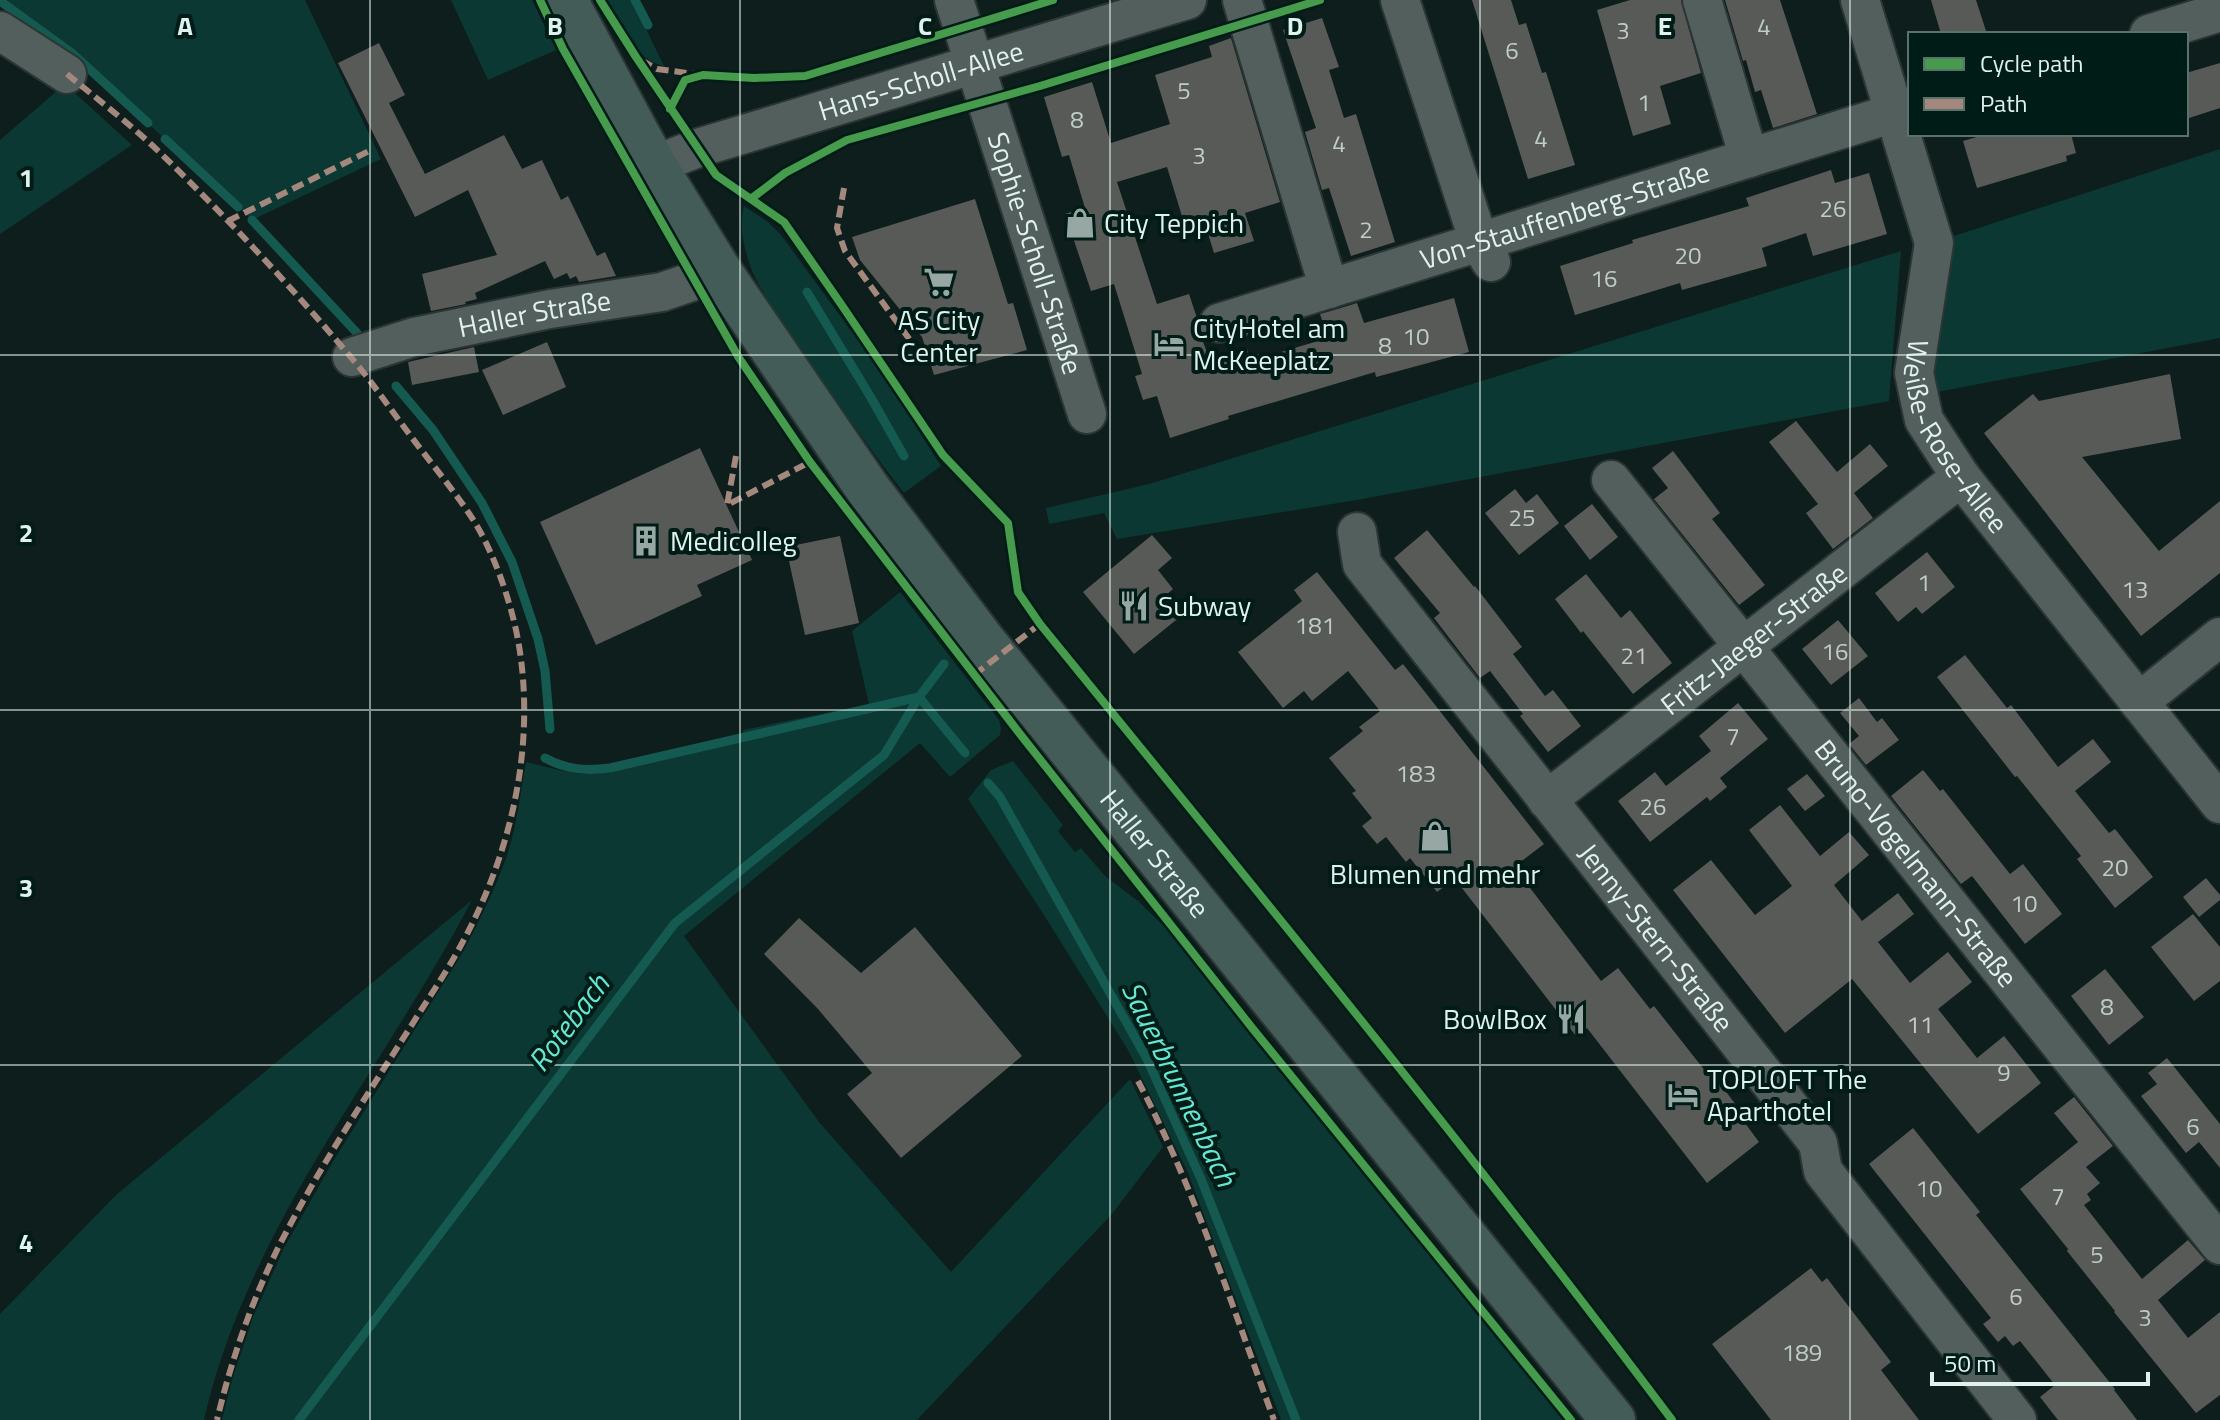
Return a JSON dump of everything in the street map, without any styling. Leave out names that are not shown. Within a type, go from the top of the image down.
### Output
[{"type":"main road","name":"Haller Straße","points":[[565,0],[654,165],[720,272],[868,489],[983,641],[1613,1420]]},
{"type":"street","name":"Sophie-Scholl-Straße","points":[[954,0],[1087,414]]},
{"type":"street","name":"Hans-Scholl-Allee","points":[[654,165],[698,148],[1187,0]]},
{"type":"street","points":[[1242,0],[1329,289]]},
{"type":"street","points":[[1400,0],[1485,252]]},
{"type":"street","points":[[1702,0],[1749,158]]},
{"type":"street","name":"Weiße-Rose-Allee","points":[[1860,0],[1902,110],[1908,135]]},
{"type":"street","points":[[2154,32],[2217,8]]},
{"type":"street","points":[[0,31],[67,74]]},
{"type":"street","name":"Von-Stauffenberg-Straße","points":[[1219,323],[1329,289],[1485,252],[1749,158],[1902,110]]},
{"type":"street","name":"Weiße-Rose-Allee","points":[[1908,136],[1934,243],[1914,373],[1924,420],[1961,477],[2220,804]]},
{"type":"street","name":"Haller Straße","points":[[352,357],[430,333],[550,309],[662,292],[720,272]]},
{"type":"street","name":"Fritz-Jaeger-Straße","points":[[1547,800],[1961,477]]},
{"type":"street","name":"Bruno-Vogelmann-Straße","points":[[1611,480],[2220,1245]]},
{"type":"street","name":"Jenny-Stern-Straße","points":[[1357,532],[1362,564],[1818,1143],[1823,1171],[2017,1420]]},
{"type":"street","points":[[2139,702],[2220,637]]},
{"type":"green space","points":[[0,0],[305,0],[381,159],[252,220],[73,54]]},
{"type":"green space","points":[[451,0],[532,0],[556,50],[488,80]]},
{"type":"green space","points":[[606,0],[632,0],[664,66],[636,49]]},
{"type":"green space","points":[[65,84],[132,145],[0,234],[0,140]]},
{"type":"green space","points":[[2220,149],[2220,338],[1932,393],[1945,239]]},
{"type":"green space","points":[[744,206],[781,235],[882,373],[941,466],[904,493],[837,402],[758,283],[743,240]]},
{"type":"green space","points":[[1901,251],[1889,401],[1357,500],[1117,539],[1104,513],[1049,524],[1046,508],[1149,484]]},
{"type":"green space","points":[[900,592],[999,720],[1000,735],[950,777],[920,743],[684,936],[819,1122],[951,1272],[1130,1079],[1163,1147],[1112,1214],[917,1420],[222,1420],[253,1317],[284,1248],[332,1163],[463,952],[485,908],[510,846],[526,762],[572,773],[612,772],[741,742],[743,730],[869,704],[852,631]]},
{"type":"green space","points":[[1013,761],[1063,825],[1058,831],[1075,852],[1081,848],[1105,876],[1138,901],[1169,931],[1563,1420],[1281,1420],[1188,1173],[1128,1050],[968,799],[991,770]]},
{"type":"green space","points":[[472,900],[284,1216],[252,1281],[224,1349],[204,1420],[0,1420],[0,1314],[116,1195]]},
{"type":"building","points":[[1472,0],[1511,0],[1519,25],[1526,23],[1542,73],[1546,72],[1575,165],[1528,179]]},
{"type":"building","points":[[1630,0],[1681,0],[1701,73],[1660,86],[1671,124],[1633,136],[1597,10]]},
{"type":"building","points":[[1725,0],[1780,0],[1817,114],[1773,128],[1761,90],[1755,92],[1746,60],[1743,61]]},
{"type":"building","points":[[1931,0],[1976,0],[1986,32],[1940,32]]},
{"type":"building","points":[[1322,18],[1339,67],[1329,70],[1344,118],[1356,114],[1395,242],[1351,256],[1329,188],[1322,190],[1305,132],[1316,128],[1283,30]]},
{"type":"building","points":[[1231,38],[1280,202],[1245,213],[1254,241],[1214,253],[1204,221],[1185,226],[1167,167],[1117,182],[1157,304],[1189,294],[1198,330],[1210,359],[1247,348],[1251,361],[1328,338],[1320,314],[1357,303],[1364,323],[1454,298],[1469,352],[1376,377],[1375,372],[1228,416],[1229,419],[1170,438],[1157,396],[1143,400],[1135,376],[1142,374],[1114,284],[1091,291],[1065,214],[1085,208],[1069,155],[1062,157],[1044,97],[1092,82],[1111,143],[1170,124],[1155,75],[1212,57],[1209,46]]},
{"type":"building","points":[[379,43],[405,95],[389,103],[425,174],[504,135],[522,169],[542,160],[561,200],[568,196],[597,256],[605,252],[616,276],[579,282],[576,276],[570,279],[567,273],[554,279],[545,261],[475,293],[477,299],[466,304],[431,311],[422,274],[497,255],[468,190],[415,217],[338,63]]},
{"type":"building","points":[[2220,63],[2220,108],[2188,118],[2188,72]]},
{"type":"building","points":[[1980,136],[2072,136],[2076,153],[2066,156],[2067,161],[1977,188],[1963,141]]},
{"type":"building","points":[[1831,170],[1835,183],[1869,173],[1887,234],[1813,256],[1806,233],[1762,248],[1767,266],[1682,290],[1680,283],[1575,315],[1560,266],[1633,243],[1632,240],[1749,206],[1746,198]]},
{"type":"building","name":"AS City Center","points":[[975,199],[1008,304],[1013,303],[1027,350],[934,375],[922,337],[860,260],[852,237]]},
{"type":"building","points":[[547,342],[566,387],[503,415],[482,370]]},
{"type":"building","points":[[474,347],[479,372],[412,385],[408,362]]},
{"type":"building","points":[[2170,374],[2181,439],[2082,457],[2159,551],[2220,501],[2220,573],[2141,636],[1984,433],[2033,394],[2039,401]]},
{"type":"building","points":[[1796,421],[1837,472],[1870,444],[1888,466],[1854,493],[1873,518],[1833,549],[1806,513],[1818,504],[1769,442]]},
{"type":"building","name":"Medicolleg","points":[[700,448],[752,560],[697,585],[702,596],[596,645],[540,522]]},
{"type":"building","points":[[1673,451],[1720,513],[1712,519],[1765,585],[1739,605],[1654,499],[1668,488],[1652,468]]},
{"type":"building","points":[[1515,489],[1526,503],[1537,494],[1559,523],[1519,555],[1485,513]]},
{"type":"building","points":[[1592,504],[1618,537],[1590,560],[1564,526]]},
{"type":"building","points":[[1427,530],[1522,647],[1513,654],[1545,696],[1553,690],[1581,726],[1548,752],[1490,671],[1480,678],[1434,618],[1440,613],[1394,558]]},
{"type":"building","name":"Subway","points":[[1152,535],[1172,558],[1158,570],[1173,589],[1165,596],[1181,616],[1134,654],[1083,592]]},
{"type":"building","points":[[840,536],[859,623],[805,635],[786,547]]},
{"type":"building","points":[[1927,552],[1955,587],[1922,614],[1916,607],[1898,622],[1875,593]]},
{"type":"building","points":[[1317,572],[1395,670],[1403,664],[1544,844],[1514,867],[1601,981],[1618,968],[1650,1009],[1654,1006],[1706,1072],[1709,1069],[1739,1109],[1736,1111],[1759,1142],[1707,1183],[1587,1028],[1576,1036],[1455,879],[1437,892],[1410,858],[1406,862],[1386,837],[1377,844],[1362,826],[1372,818],[1352,793],[1356,791],[1329,758],[1363,731],[1359,727],[1380,711],[1348,671],[1312,701],[1304,691],[1283,708],[1238,652],[1302,601],[1294,590]]},
{"type":"building","points":[[1586,574],[1621,618],[1630,610],[1672,663],[1633,694],[1555,599]]},
{"type":"building","points":[[1838,620],[1868,656],[1831,685],[1802,649]]},
{"type":"building","points":[[1965,655],[2007,708],[2011,705],[2058,767],[2093,739],[2111,762],[2075,791],[2109,833],[2115,829],[2153,877],[2115,908],[2077,859],[2081,856],[1937,677]]},
{"type":"building","points":[[1859,698],[1877,722],[1882,718],[1899,740],[1866,765],[1849,744],[1859,736],[1840,713]]},
{"type":"building","points":[[1738,703],[1768,739],[1720,778],[1727,787],[1710,801],[1707,797],[1650,842],[1618,801],[1655,772],[1666,786],[1711,751],[1699,736]]},
{"type":"building","points":[[1923,770],[1940,791],[1943,789],[2010,874],[2023,864],[2062,914],[2025,944],[1972,876],[1961,884],[1891,796]]},
{"type":"building","points":[[1807,774],[1825,796],[1805,811],[1787,789]]},
{"type":"building","points":[[1780,805],[1820,856],[1849,832],[1869,855],[1834,885],[1862,921],[1898,893],[1914,914],[1878,942],[1910,983],[1948,952],[1972,982],[1938,1009],[1977,1058],[2004,1036],[2041,1083],[1978,1134],[1852,979],[1785,1033],[1673,890],[1711,860],[1755,915],[1792,886],[1749,830]]},
{"type":"building","points":[[2206,878],[2220,895],[2220,900],[2199,917],[2183,897]]},
{"type":"building","points":[[2193,914],[2220,947],[2220,981],[2194,1001],[2151,947]]},
{"type":"building","points":[[799,918],[861,973],[915,927],[1022,1056],[901,1158],[847,1094],[872,1073],[818,1009],[764,954]]},
{"type":"building","points":[[2105,969],[2144,1017],[2109,1045],[2071,996]]},
{"type":"building","points":[[2167,1058],[2220,1124],[2220,1168],[2199,1142],[2186,1153],[2141,1096],[2157,1084],[2148,1073]]},
{"type":"building","points":[[2074,1097],[2113,1146],[2086,1167],[2100,1183],[2087,1194],[2091,1200],[2084,1205],[2142,1279],[2188,1240],[2205,1260],[2158,1300],[2188,1338],[2220,1312],[2220,1395],[2196,1413],[2020,1189],[2078,1142],[2054,1113]]},
{"type":"building","points":[[1913,1128],[1980,1212],[1976,1215],[2137,1420],[2058,1420],[2040,1397],[2055,1385],[2020,1341],[2013,1346],[2005,1336],[1998,1342],[1983,1324],[1991,1318],[1869,1164]]},
{"type":"building","points":[[1811,1268],[1822,1282],[1827,1278],[1891,1362],[1881,1370],[1919,1420],[1771,1420],[1712,1344]]},
{"type":"waterway","name":"Sauerbrunnenbach","points":[[635,0],[648,25]]},
{"type":"waterway","points":[[0,1],[73,54],[148,123]]},
{"type":"waterway","points":[[165,139],[238,207]]},
{"type":"waterway","points":[[252,220],[357,333]]},
{"type":"waterway","name":"Sauerbrunnenbach","points":[[807,292],[904,456]]},
{"type":"waterway","points":[[396,386],[433,430],[482,503],[512,562],[538,639],[545,671],[550,729]]},
{"type":"waterway","name":"Rotebach","points":[[299,1420],[675,923],[884,755],[919,697],[944,664]]},
{"type":"waterway","name":"Sauerbrunnenbach","points":[[919,697],[965,753]]},
{"type":"waterway","points":[[545,758],[577,769],[610,768],[919,697]]},
{"type":"waterway","name":"Sauerbrunnenbach","points":[[988,783],[1000,797],[1147,1059],[1201,1179],[1296,1420]]},
{"type":"marked path","points":[[641,60],[657,69],[695,74]]},
{"type":"marked path","points":[[67,74],[153,146],[254,248],[357,364],[450,487],[481,534],[501,578],[515,625],[523,680],[524,719],[515,798],[506,837],[478,912],[455,956],[328,1159],[278,1248],[243,1332],[217,1420]]},
{"type":"marked path","points":[[228,221],[371,150]]},
{"type":"marked path","points":[[844,188],[837,228],[845,251],[910,340]]},
{"type":"marked path","points":[[736,456],[727,505],[810,462]]},
{"type":"marked path","points":[[974,675],[1040,624]]},
{"type":"marked path","points":[[1138,1081],[1195,1206],[1274,1420]]},
{"type":"cycle path","points":[[540,0],[563,49],[739,358],[810,462],[1253,1029],[1571,1420]]},
{"type":"cycle path","points":[[600,0],[716,175],[784,222],[943,455],[1008,523],[1018,592],[1040,624],[1439,1118],[1672,1420]]},
{"type":"cycle path","points":[[670,109],[685,80],[703,75],[754,78],[805,76],[1053,0]]},
{"type":"cycle path","points":[[752,198],[785,173],[847,140],[1040,86],[1320,0]]},
{"type":"place","name":"City Teppich","points":[[1080,223]]},
{"type":"place","name":"AS City Center","points":[[939,282]]},
{"type":"place","name":"CityHotel am McKeeplatz","points":[[1169,344]]},
{"type":"place","name":"Medicolleg","points":[[646,541]]},
{"type":"place","name":"Subway","points":[[1134,606]]},
{"type":"place","name":"Blumen und mehr","points":[[1435,836]]},
{"type":"place","name":"BowlBox","points":[[1571,1019]]},
{"type":"place","name":"TOPLOFT The Aparthotel","points":[[1683,1095]]}]
